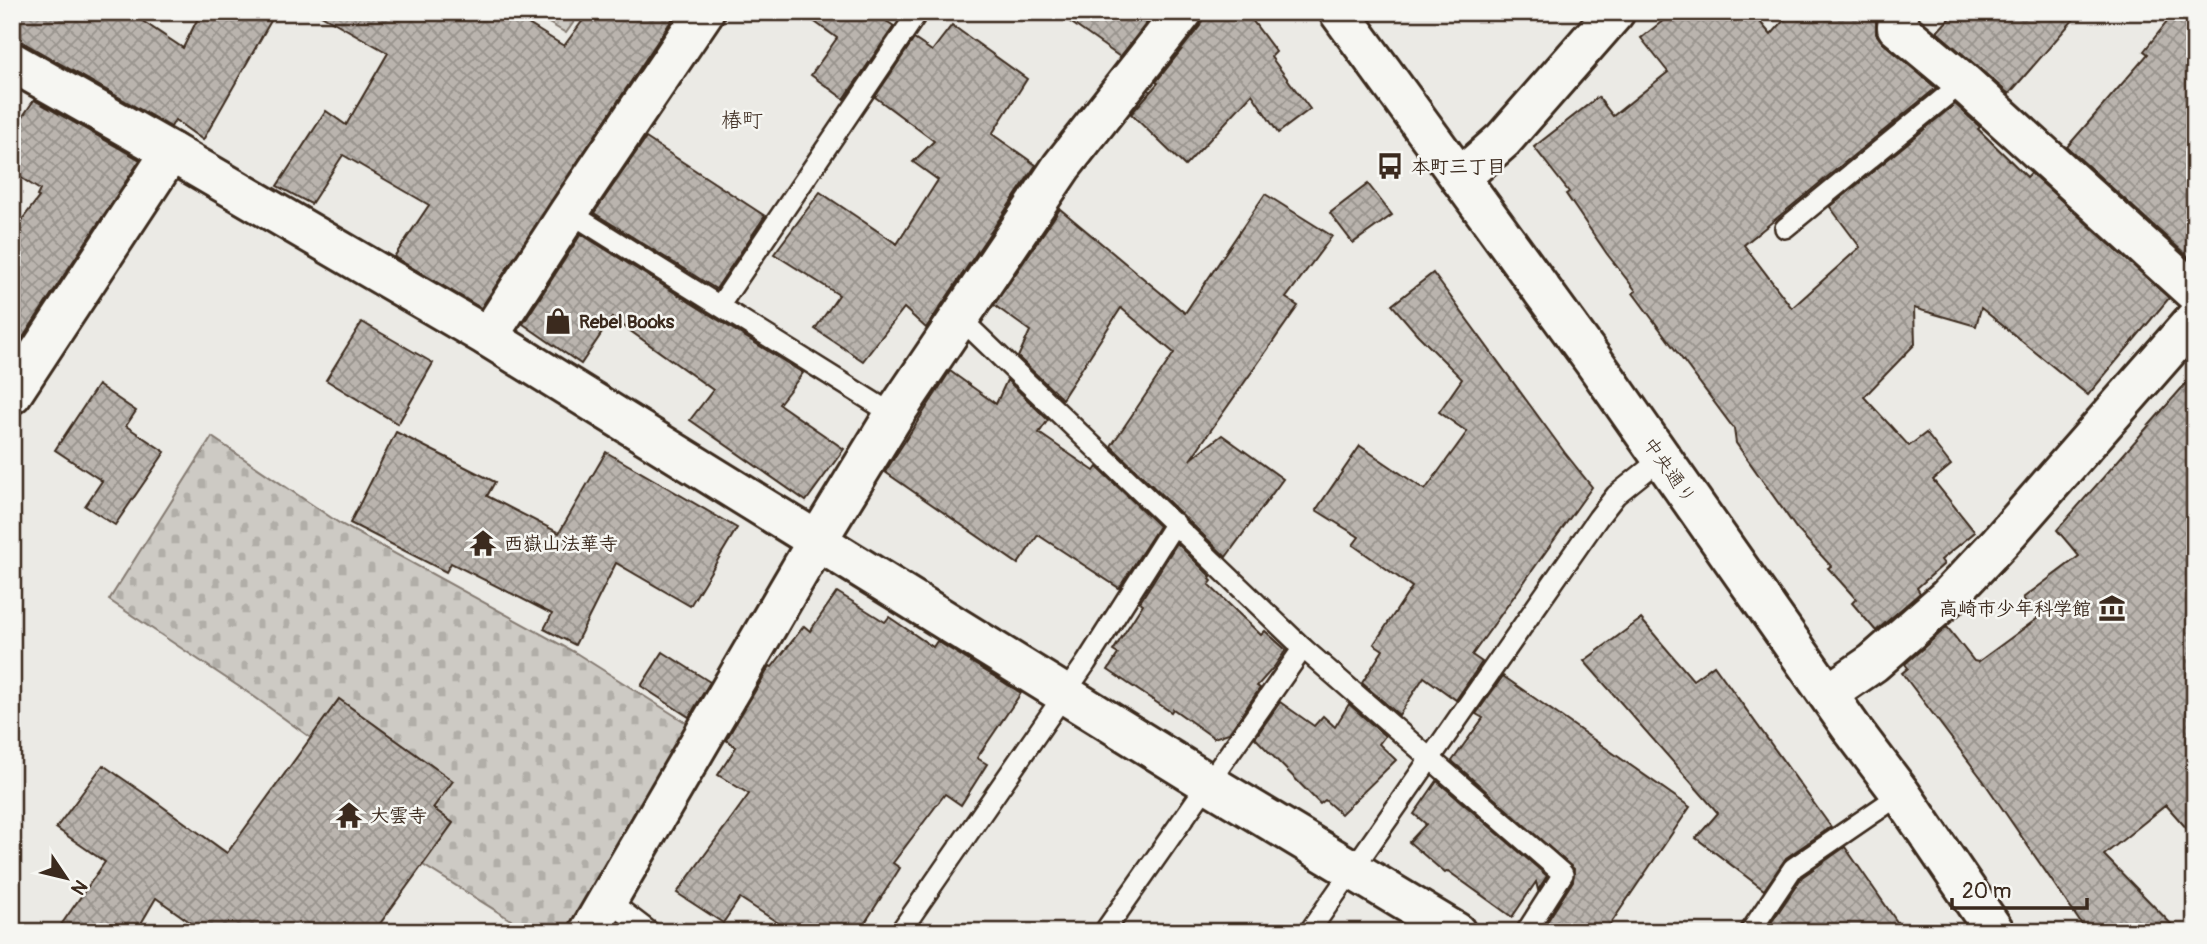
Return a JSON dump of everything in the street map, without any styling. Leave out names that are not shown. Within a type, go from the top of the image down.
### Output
[{"type":"street","points":[[488,337],[704,12]]},
{"type":"street","points":[[589,932],[817,541],[894,415],[1062,166],[1183,12]]},
{"type":"street","name":"中央通り","points":[[1339,12],[1662,458],[1901,794],[1995,932]]},
{"type":"street","points":[[1460,178],[1503,140],[1615,12]]},
{"type":"street","points":[[1899,12],[1897,27],[1963,82],[2195,293]]},
{"type":"street","points":[[12,62],[488,337],[1208,783],[1456,932]]},
{"type":"street","points":[[12,394],[171,152]]},
{"type":"street","points":[[1828,694],[1873,663],[1947,598],[1999,543],[2195,319]]},
{"type":"lane","points":[[720,305],[918,12]]},
{"type":"lane","points":[[1785,228],[1963,82]]},
{"type":"lane","points":[[569,212],[894,415]]},
{"type":"lane","points":[[960,318],[1303,648],[1563,874],[1526,932]]},
{"type":"lane","points":[[1309,932],[1598,517],[1616,495],[1662,458]]},
{"type":"lane","points":[[900,932],[1086,663],[1175,523]]},
{"type":"lane","points":[[1104,932],[1303,648]]},
{"type":"lane","points":[[1750,932],[1793,869],[1901,794]]},
{"type":"lane","points":[[608,900],[650,932]]},
{"type":"green space","points":[[530,12],[581,12],[566,33]]},
{"type":"green space","points":[[212,437],[339,523],[576,653],[693,727],[573,932],[530,932],[423,865],[453,823],[433,808],[452,781],[339,699],[311,738],[109,600]]},
{"type":"building","points":[[12,12],[129,12],[183,48],[201,12],[276,12],[203,140],[175,120],[171,127],[12,36]]},
{"type":"building","points":[[316,12],[509,12],[564,46],[589,12],[677,12],[481,308],[394,257],[429,205],[343,155],[311,204],[277,186],[326,111],[346,125],[388,53]]},
{"type":"building","points":[[801,12],[872,12],[894,26],[844,99],[811,75],[837,38]]},
{"type":"building","points":[[1056,12],[1155,12],[1120,57]]},
{"type":"building","points":[[1204,12],[1246,12],[1276,52],[1271,57],[1310,109],[1278,133],[1252,94],[1185,166],[1131,114],[1158,83],[1156,82],[1200,26]]},
{"type":"building","points":[[1674,12],[1752,12],[1771,35],[1791,12],[1867,12],[1876,20],[1876,34],[1883,43],[1936,88],[1744,245],[1792,308],[1860,247],[1830,207],[1955,104],[2027,177],[2031,173],[2169,298],[2088,395],[1981,308],[1976,326],[1914,308],[1915,344],[1864,397],[1909,446],[1926,433],[1951,465],[1933,480],[1975,532],[1941,560],[1944,564],[1917,588],[1920,593],[1876,631],[1852,603],[1856,599],[1828,568],[1831,566],[1796,528],[1736,443],[1734,429],[1633,293],[1636,291],[1566,194],[1569,192],[1534,147],[1598,97],[1613,116],[1668,72],[1641,38]]},
{"type":"building","points":[[1955,12],[2080,12],[2009,94],[1937,32]]},
{"type":"building","points":[[2175,12],[2195,12],[2195,263],[2067,147],[2148,54],[2144,51]]},
{"type":"building","points":[[952,25],[1027,79],[992,134],[1036,165],[926,328],[904,308],[863,361],[815,329],[839,295],[774,254],[820,192],[897,244],[938,180],[913,162],[934,141],[875,97],[914,39],[932,51]]},
{"type":"building","points":[[34,100],[140,160],[12,354],[12,233],[39,197],[37,196],[40,190],[12,172],[12,132]]},
{"type":"building","points":[[646,138],[765,216],[716,289],[594,213]]},
{"type":"building","points":[[1368,184],[1392,215],[1353,243],[1330,213]]},
{"type":"building","points":[[1265,194],[1332,236],[1286,298],[1298,306],[1190,460],[1222,435],[1283,479],[1226,557],[1111,446],[1174,353],[1121,308],[1062,399],[1018,357],[1030,331],[994,305],[1060,209],[1185,313]]},
{"type":"building","points":[[581,234],[803,373],[779,404],[844,449],[806,501],[690,420],[713,390],[612,318],[581,364],[523,324]]},
{"type":"building","points":[[1433,273],[1592,487],[1472,655],[1482,662],[1456,700],[1424,677],[1399,715],[1362,683],[1383,650],[1374,644],[1412,587],[1353,545],[1359,537],[1316,510],[1360,446],[1425,490],[1467,432],[1439,412],[1462,379],[1392,305]]},
{"type":"building","points":[[362,322],[433,363],[398,424],[326,380]]},
{"type":"building","points":[[950,371],[996,404],[1007,380],[1048,420],[1039,433],[1094,471],[1097,467],[1159,526],[1119,588],[1038,535],[1018,564],[885,472]]},
{"type":"building","points":[[2195,373],[2195,838],[2166,805],[2104,855],[2179,932],[2087,932],[1982,779],[1902,673],[1908,668],[1905,664],[1947,627],[1974,661],[1978,662],[2038,618],[2023,598],[2079,556],[2057,530]]},
{"type":"building","points":[[98,385],[136,411],[126,426],[165,452],[115,525],[85,506],[102,481],[55,450]]},
{"type":"building","name":"西嶽山法華寺","points":[[396,432],[495,482],[487,496],[559,533],[606,452],[737,528],[690,606],[616,563],[575,645],[544,629],[552,614],[451,563],[446,572],[350,523]]},
{"type":"building","points":[[1177,543],[1211,577],[1209,585],[1261,635],[1265,631],[1286,650],[1257,686],[1260,688],[1229,733],[1214,738],[1173,709],[1171,712],[1108,670],[1118,654],[1113,651]]},
{"type":"building","points":[[837,592],[885,622],[889,617],[933,647],[937,641],[1021,693],[977,758],[987,764],[961,805],[945,794],[893,863],[900,868],[859,932],[792,932],[740,898],[723,923],[677,893],[749,794],[718,775],[736,747],[726,740],[770,666],[772,667],[804,626],[810,631]]},
{"type":"building","points":[[1641,619],[1693,680],[1714,665],[1831,827],[1786,858],[1764,890],[1696,838],[1718,813],[1584,661]]},
{"type":"building","points":[[663,652],[710,682],[689,717],[641,686]]},
{"type":"building","points":[[1503,676],[1690,807],[1605,932],[1550,932],[1547,922],[1573,881],[1574,869],[1452,761],[1483,718],[1476,714]]},
{"type":"building","points":[[339,699],[453,781],[433,808],[453,823],[374,932],[204,932],[156,898],[136,932],[56,932],[105,862],[56,828],[103,765],[227,853]]},
{"type":"building","points":[[1280,702],[1314,726],[1323,716],[1335,727],[1349,704],[1385,736],[1379,744],[1396,760],[1341,814],[1325,800],[1320,804],[1255,738]]},
{"type":"building","points":[[1437,781],[1547,876],[1538,890],[1536,882],[1512,917],[1448,871],[1445,873],[1409,842],[1426,824],[1414,814]]},
{"type":"building","points":[[1845,847],[1904,932],[1765,932],[1802,877]]},
{"type":"place","name":"本町三丁目","points":[[1390,166]]},
{"type":"place","name":"Rebel Books","points":[[558,321]]},
{"type":"place","name":"西嶽山法華寺","points":[[483,543]]},
{"type":"place","name":"高崎市少年科学館","points":[[2112,608]]},
{"type":"place","name":"大雲寺","points":[[349,815]]},
{"type":"district","name":"椿町","points":[[742,120]]}]
